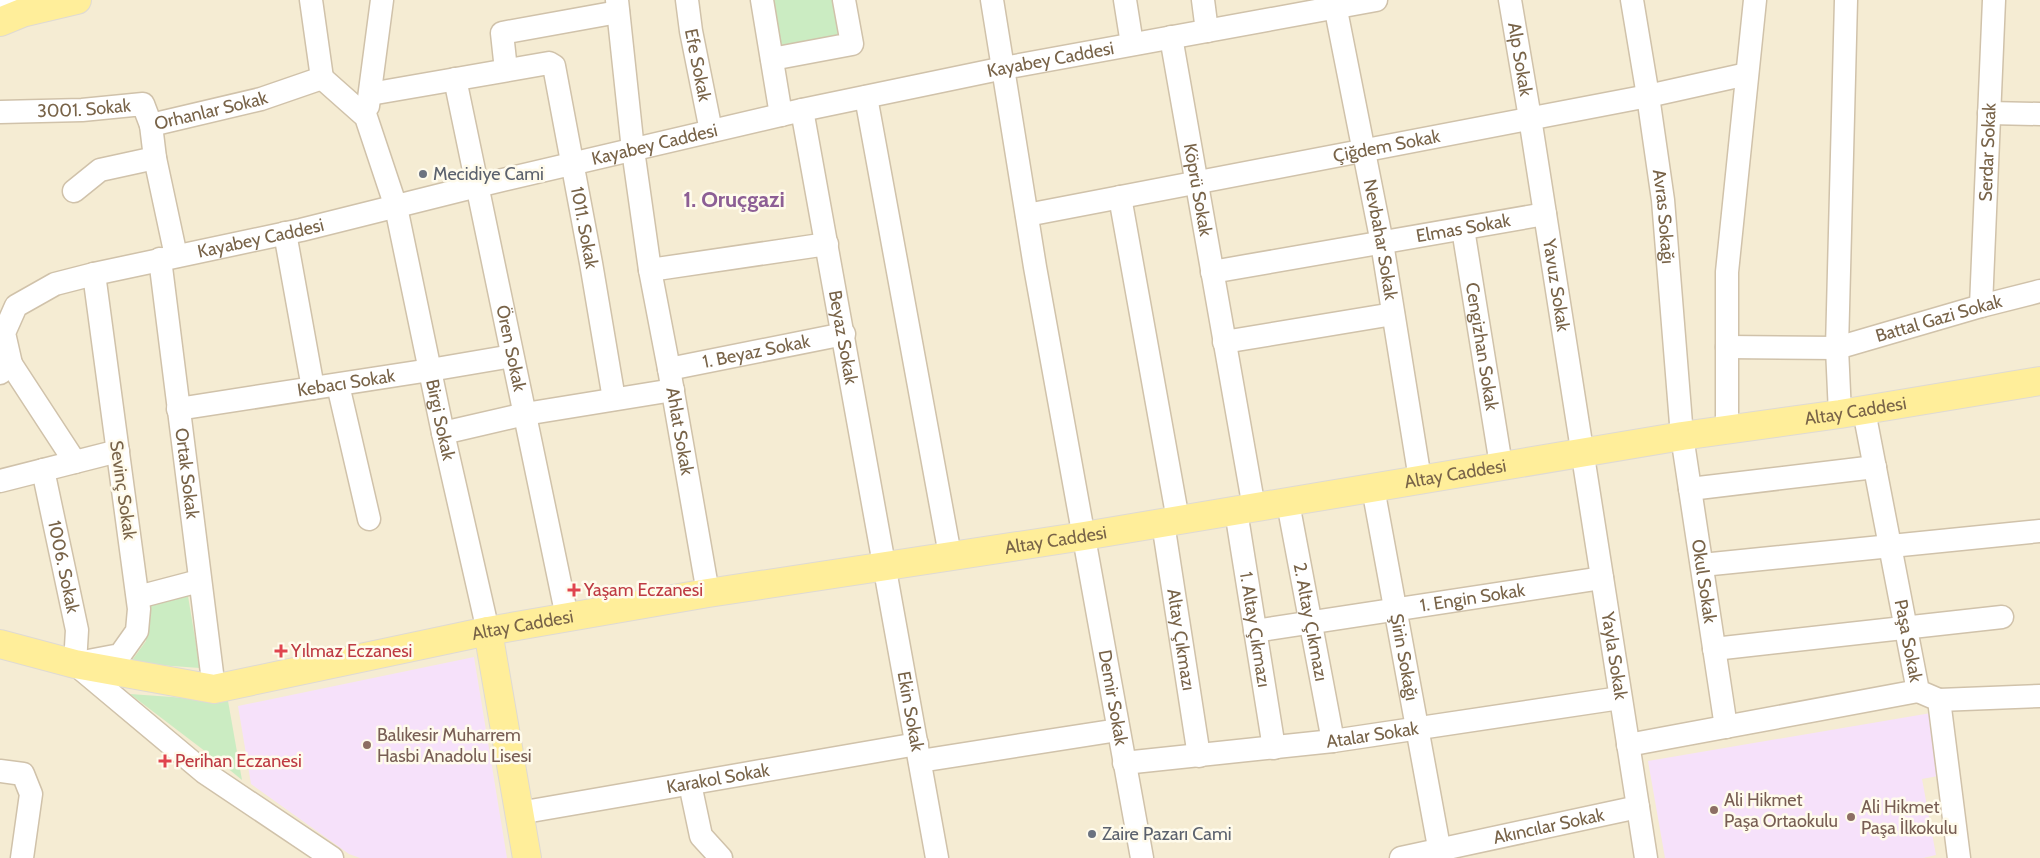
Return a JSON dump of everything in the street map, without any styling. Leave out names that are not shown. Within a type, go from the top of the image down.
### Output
[{"type":"main road","points":[[7,12],[77,0]]},
{"type":"main road","name":"Altay Caddesi","points":[[0,644],[75,664],[214,689],[488,631],[708,593],[1084,536],[1288,503],[1501,465],[1727,429],[1852,412],[2040,381]]},
{"type":"main road","points":[[488,631],[527,858]]},
{"type":"street","points":[[311,0],[322,78],[366,117]]},
{"type":"street","points":[[366,117],[382,0]]},
{"type":"street","name":"Efe Sokak","points":[[687,0],[711,131]]},
{"type":"street","name":"Beyaz Sokak","points":[[762,0],[772,58],[792,112],[827,244],[885,565]]},
{"type":"street","points":[[772,58],[852,44],[844,0]]},
{"type":"street","name":"Demir Sokak","points":[[992,0],[1027,215],[1142,858]]},
{"type":"street","points":[[1125,0],[1132,44]]},
{"type":"street","points":[[1203,0],[1207,31]]},
{"type":"street","name":"Kayabey Caddesi","points":[[75,462],[6,369],[4,333],[16,306],[55,284],[168,257],[285,233],[573,163],[866,96],[1004,68],[1207,31],[1269,10],[1376,0]]},
{"type":"street","name":"Alp Sokak","points":[[1510,0],[1530,118]]},
{"type":"street","name":"Avras Sokağı","points":[[1632,0],[1663,200],[1682,436]]},
{"type":"street","points":[[1727,429],[1728,272],[1755,0]]},
{"type":"street","name":"Paşa Sokak","points":[[1846,0],[1837,348],[1852,412],[1875,467],[1918,691],[1939,700],[1959,858]]},
{"type":"street","name":"Serdar Sokak","points":[[1981,306],[1994,0]]},
{"type":"street","name":"Nevbahar Sokak","points":[[1335,4],[1382,243],[1420,479]]},
{"type":"street","points":[[506,70],[502,33],[618,6]]},
{"type":"street","name":"Ahlat Sokak","points":[[618,6],[650,270],[708,593]]},
{"type":"street","name":"Köprü Sokak","points":[[1171,38],[1224,342],[1245,509]]},
{"type":"street","name":"1011. Sokak","points":[[370,94],[549,63],[554,66],[614,399]]},
{"type":"street","name":"Çiğdem Sokak","points":[[1027,215],[1648,96],[1747,74]]},
{"type":"street","name":"Orhanlar Sokak","points":[[168,257],[151,125],[261,99],[322,78]]},
{"type":"street","name":"Ören Sokak","points":[[454,79],[567,617]]},
{"type":"street","points":[[866,96],[950,555]]},
{"type":"street","name":"3001. Sokak","points":[[0,112],[82,110],[143,104],[151,125]]},
{"type":"street","points":[[1989,113],[2040,114]]},
{"type":"street","name":"Birgi Sokak","points":[[366,117],[396,207],[443,433],[488,631]]},
{"type":"street","name":"Yavuz Sokak","points":[[1530,118],[1582,452]]},
{"type":"street","points":[[74,191],[100,170],[154,158]]},
{"type":"street","name":"Altay Çıkmazı","points":[[1120,197],[1170,521],[1199,756]]},
{"type":"street","name":"Elmas Sokak","points":[[1382,243],[1545,214]]},
{"type":"street","name":"Cengizhan Sokak","points":[[1463,229],[1501,465]]},
{"type":"street","points":[[285,233],[313,388]]},
{"type":"street","points":[[1212,272],[1382,243]]},
{"type":"street","points":[[650,270],[827,244]]},
{"type":"street","name":"Ortak Sokak","points":[[168,257],[178,409],[214,689]]},
{"type":"street","name":"Sevinç Sokak","points":[[75,664],[120,655],[137,631],[139,609],[94,274]]},
{"type":"street","name":"Battal Gazi Sokak","points":[[1727,347],[1837,348],[1981,306],[2040,291]]},
{"type":"street","points":[[1224,342],[1392,314]]},
{"type":"street","name":"1. Beyaz Sokak","points":[[443,433],[524,414],[614,399],[671,379],[844,334]]},
{"type":"street","name":"Kebacı Sokak","points":[[178,409],[512,356]]},
{"type":"street","points":[[338,385],[369,519]]},
{"type":"street","name":"Okul Sokak","points":[[1682,436],[1726,727]]},
{"type":"street","points":[[0,481],[118,450]]},
{"type":"street","name":"Yayla Sokak","points":[[1582,452],[1646,858]]},
{"type":"street","points":[[1690,489],[1875,467]]},
{"type":"street","name":"1006. Sokak","points":[[43,470],[77,630],[75,664]]},
{"type":"street","name":"Şirin Sokağı","points":[[1373,488],[1441,854]]},
{"type":"street","name":"2. Altay Çıkmazı","points":[[1288,503],[1333,741]]},
{"type":"street","name":"1. Altay Çıkmazı","points":[[1245,509],[1255,631],[1274,748]]},
{"type":"street","points":[[1702,565],[2040,531]]},
{"type":"street","name":"Ekin Sokak","points":[[885,565],[937,858]]},
{"type":"street","name":"1. Engin Sokak","points":[[1255,631],[1602,578]]},
{"type":"street","points":[[138,597],[199,581]]},
{"type":"street","points":[[1714,649],[2002,617]]},
{"type":"street","name":"Altay Caddesi","points":[[75,664],[204,772],[332,858]]},
{"type":"street","points":[[1628,745],[1918,691]]},
{"type":"street","points":[[1939,700],[2040,696]]},
{"type":"street","name":"Atalar Sokak","points":[[1124,763],[1333,741],[1620,698]]},
{"type":"street","name":"Karakol Sokak","points":[[519,813],[690,784],[919,752],[1118,730]]},
{"type":"street","points":[[0,771],[23,774],[31,794],[22,858]]},
{"type":"street","points":[[690,784],[701,836],[721,858]]},
{"type":"street","name":"Akıncılar Sokak","points":[[1401,858],[1441,854],[1638,807]]},
{"type":"shaded area","points":[[0,0],[2040,0],[2040,858],[0,858]]},
{"type":"shaded area","name":"Balıkesir Muharrem Hasbi Anadolu Lisesi","points":[[474,657],[507,858],[360,858],[349,854],[251,784],[238,706]]},
{"type":"shaded area","name":"Ali Hikmet Paşa İlkokulu","points":[[1931,713],[1943,775],[1922,779],[1936,855],[1923,858],[1665,858],[1648,761]]},
{"type":"green space","points":[[769,0],[840,0],[847,40],[778,52]]},
{"type":"green space","points":[[188,596],[200,668],[130,663],[146,641],[146,605]]},
{"type":"green space","points":[[130,694],[228,701],[242,780],[231,771]]},
{"type":"place","name":"Mecidiye Cami","points":[[423,174]]},
{"type":"place","name":"Yaşam Eczanesi","points":[[574,590]]},
{"type":"place","name":"Yılmaz Eczanesi","points":[[281,651]]},
{"type":"place","name":"Balıkesir Muharrem Hasbi Anadolu Lisesi","points":[[367,745]]},
{"type":"place","name":"Perihan Eczanesi","points":[[165,761]]},
{"type":"place","name":"Ali Hikmet Paşa Ortaokulu","points":[[1714,810]]},
{"type":"place","name":"Ali Hikmet Paşa İlkokulu","points":[[1851,817]]},
{"type":"place","name":"Zaire Pazarı Cami","points":[[1092,834]]},
{"type":"district","name":"1. Oruçgazi","points":[[734,199]]}]
